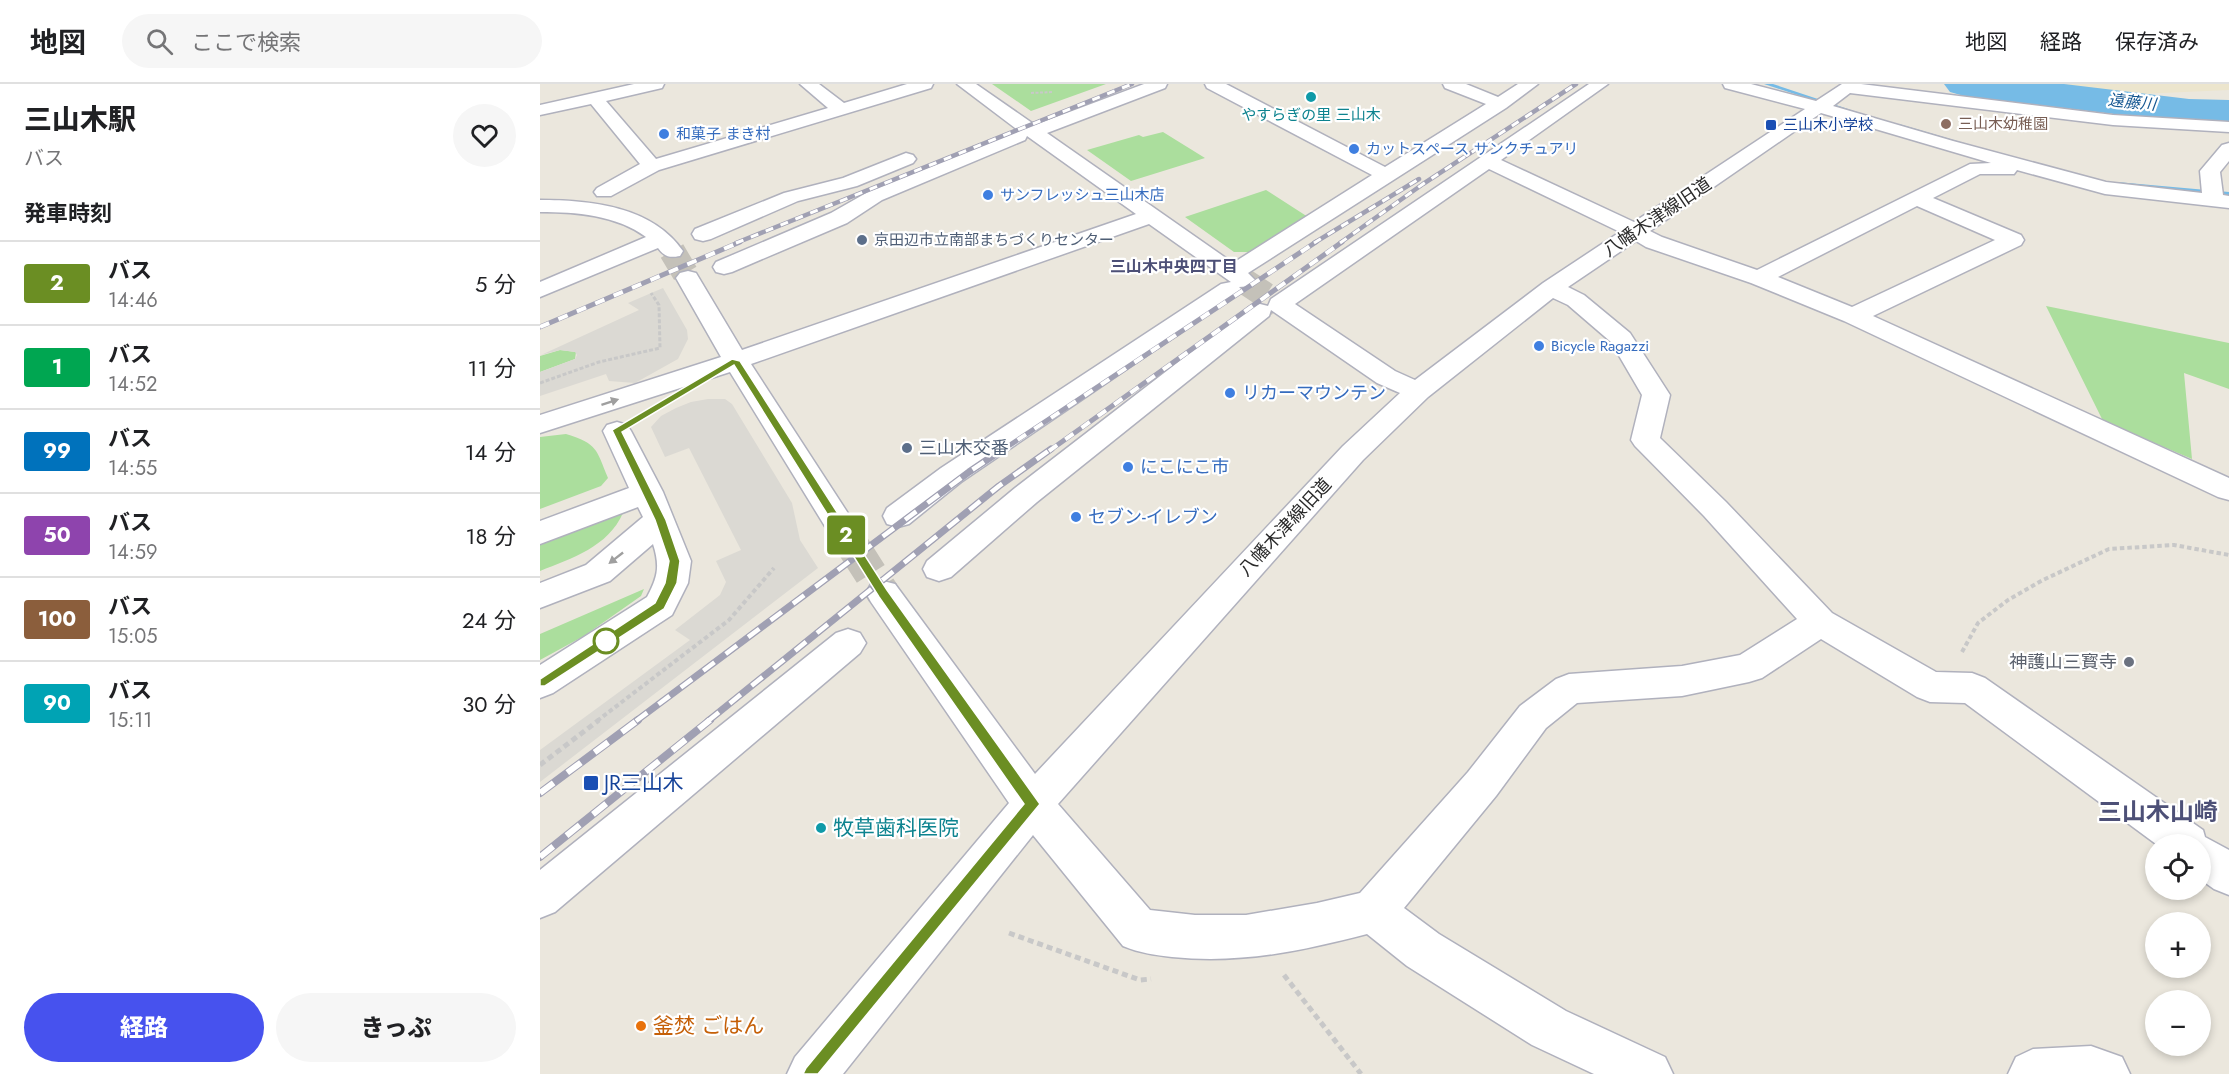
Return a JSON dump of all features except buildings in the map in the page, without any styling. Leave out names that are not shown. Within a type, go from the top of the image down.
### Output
[{"type":"street","points":[[540,110],[656,84]]},
{"type":"street","points":[[808,84],[841,109]]},
{"type":"street","points":[[604,192],[652,166],[925,84]]},
{"type":"street","points":[[965,84],[1026,134],[1152,216],[1235,281]]},
{"type":"street","points":[[724,267],[839,218],[875,196],[1026,134],[1159,84]]},
{"type":"street","points":[[1213,84],[1386,175]]},
{"type":"street","points":[[1451,84],[1500,104]]},
{"type":"street","points":[[898,516],[951,475],[1386,175],[1530,84]]},
{"type":"street","points":[[939,569],[1026,495],[1270,308],[1600,84]]},
{"type":"street","points":[[1731,84],[2104,188],[2221,201],[2210,171],[2229,149]]},
{"type":"street","points":[[1850,86],[2113,120],[2229,127]]},
{"type":"street","name":"八幡木津線旧道","points":[[812,1074],[1033,804],[1353,453],[1418,391],[1551,288],[1850,86]]},
{"type":"street","points":[[595,98],[652,166]]},
{"type":"street","points":[[703,234],[791,197],[850,182],[924,152]]},
{"type":"street","points":[[1487,161],[1654,242],[1759,278],[1852,316],[2229,490]]},
{"type":"street","points":[[1759,278],[1977,168],[2009,170],[2044,177],[2056,176]]},
{"type":"street","points":[[1852,316],[2013,240],[1918,199]]},
{"type":"street","points":[[540,206],[583,207],[636,221],[666,245],[540,290]]},
{"type":"street","points":[[547,422],[736,361],[1152,216]]},
{"type":"street","points":[[688,278],[736,361],[853,546]]},
{"type":"street","points":[[1551,288],[1576,300],[1621,338],[1656,395],[1645,440],[1714,508],[1820,622],[1930,687],[1972,688],[2174,834]]},
{"type":"street","points":[[1270,308],[1386,377],[1418,391]]},
{"type":"street","points":[[547,422],[617,430],[736,361]]},
{"type":"street","points":[[540,683],[660,606],[671,583],[675,561],[654,506],[617,430]]},
{"type":"street","points":[[540,533],[654,506]]},
{"type":"street","points":[[540,596],[598,573],[654,506]]},
{"type":"street","points":[[883,593],[1033,804],[1139,932],[1195,937],[1246,937],[1317,925],[1372,911],[1482,784],[1533,717],[1569,689],[1682,681],[1749,668],[1820,622]]},
{"type":"street","points":[[540,897],[848,643]]},
{"type":"street","points":[[2211,862],[2229,875]]},
{"type":"street","points":[[1372,911],[1423,950],[1549,1028],[1648,1074]]},
{"type":"street","points":[[2033,1074],[2091,1071],[2105,1074]]},
{"type":"path","points":[[1029,92],[1057,92]]},
{"type":"path","points":[[540,383],[599,362],[660,348],[659,305],[651,293]]},
{"type":"path","points":[[1949,688],[1965,644],[1978,623],[2008,600],[2043,580],[2109,549],[2174,545],[2229,555]]},
{"type":"path","points":[[540,765],[729,620],[774,568]]},
{"type":"path","points":[[1009,933],[1140,980],[1163,979]]},
{"type":"path","points":[[1274,975],[1285,975],[1361,1074]]},
{"type":"shaded area","points":[[2029,84],[2229,84],[2229,90],[2117,95]]},
{"type":"shaded area","points":[[663,288],[687,330],[688,339],[678,359],[635,383],[609,381],[606,374],[540,396],[540,372],[575,359],[577,355],[575,352],[560,350],[541,355],[639,310],[628,303]]},
{"type":"shaded area","points":[[708,399],[725,399],[732,404],[792,503],[800,540],[818,568],[540,782],[540,750],[690,640],[675,630],[720,595],[726,582],[716,561],[741,550],[689,448],[665,457],[651,427],[661,416],[676,408]]},
{"type":"green space","points":[[992,84],[1106,84],[1031,111]]},
{"type":"green space","points":[[1163,132],[1205,158],[1131,181],[1087,150],[1139,135],[1143,137]]},
{"type":"green space","points":[[1266,190],[1308,217],[1251,252],[1234,252],[1185,217]]},
{"type":"green space","points":[[2046,306],[2229,343],[2229,389],[2184,373],[2192,459],[2103,421]]},
{"type":"green space","points":[[560,350],[576,352],[575,359],[540,372],[540,356]]},
{"type":"green space","points":[[566,434],[584,441],[594,449],[608,478],[601,486],[540,509],[540,437]]},
{"type":"green space","points":[[623,513],[608,535],[599,543],[576,556],[540,571],[540,545]]},
{"type":"green space","points":[[644,589],[641,596],[584,636],[540,660],[540,634]]},
{"type":"waterway","points":[[1767,84],[1857,113]]},
{"type":"waterway","name":"遠藤川","points":[[1964,84],[2189,111],[2229,112]]},
{"type":"waterway","points":[[1897,125],[1995,153]]},
{"type":"waterway","points":[[2120,184],[2229,194]]},
{"type":"tunnel","points":[[672,251],[688,278]]},
{"type":"tunnel","points":[[1244,281],[1279,304]]},
{"type":"tunnel","points":[[853,546],[883,593]]},
{"type":"railway","points":[[736,243],[1132,84]]},
{"type":"railway","points":[[1340,243],[1423,184],[1576,84]]},
{"type":"railway","points":[[1314,243],[1419,179]]},
{"type":"railway","points":[[540,327],[740,242]]},
{"type":"railway","points":[[1001,451],[1316,242]]},
{"type":"railway","points":[[1049,451],[1342,242]]},
{"type":"railway","points":[[636,721],[1003,449]]},
{"type":"railway","points":[[708,721],[999,486],[1051,449]]},
{"type":"railway","points":[[540,793],[638,720]]},
{"type":"railway","points":[[540,857],[710,720]]},
{"type":"bus line","name":"2","points":[[540,683],[660,606],[671,583],[675,561],[648,492],[617,430],[736,361],[883,593],[1033,804],[956,901],[812,1074]]},
{"type":"place","name":"やすらぎの里 三山木","points":[[1311,97]]},
{"type":"place","name":"三山木幼稚園","points":[[1946,124]]},
{"type":"place","name":"三山木小学校","points":[[1771,125]]},
{"type":"place","name":"和菓子 まき村","points":[[664,134]]},
{"type":"place","name":"カットスペース サンクチュアリ","points":[[1354,149]]},
{"type":"place","name":"サンフレッシュ三山木店","points":[[988,195]]},
{"type":"place","name":"京田辺市立南部まちづくりセンター","points":[[862,240]]},
{"type":"place","name":"Bicycle Ragazzi","points":[[1539,346]]},
{"type":"place","name":"リカーマウンテン","points":[[1230,393]]},
{"type":"place","name":"三山木交番","points":[[907,448]]},
{"type":"place","name":"にこにこ市","points":[[1128,467]]},
{"type":"place","name":"セブン-イレブン","points":[[1076,517]]},
{"type":"place","name":"神護山三寳寺","points":[[2129,662]]},
{"type":"place","name":"JR三山木","points":[[591,783]]},
{"type":"place","name":"牧草歯科医院","points":[[821,828]]},
{"type":"place","name":"釜焚 ごはん","points":[[641,1026]]},
{"type":"district","name":"三山木中央四丁目","points":[[1174,266]]},
{"type":"district","name":"三山木山崎","points":[[2158,811]]}]
